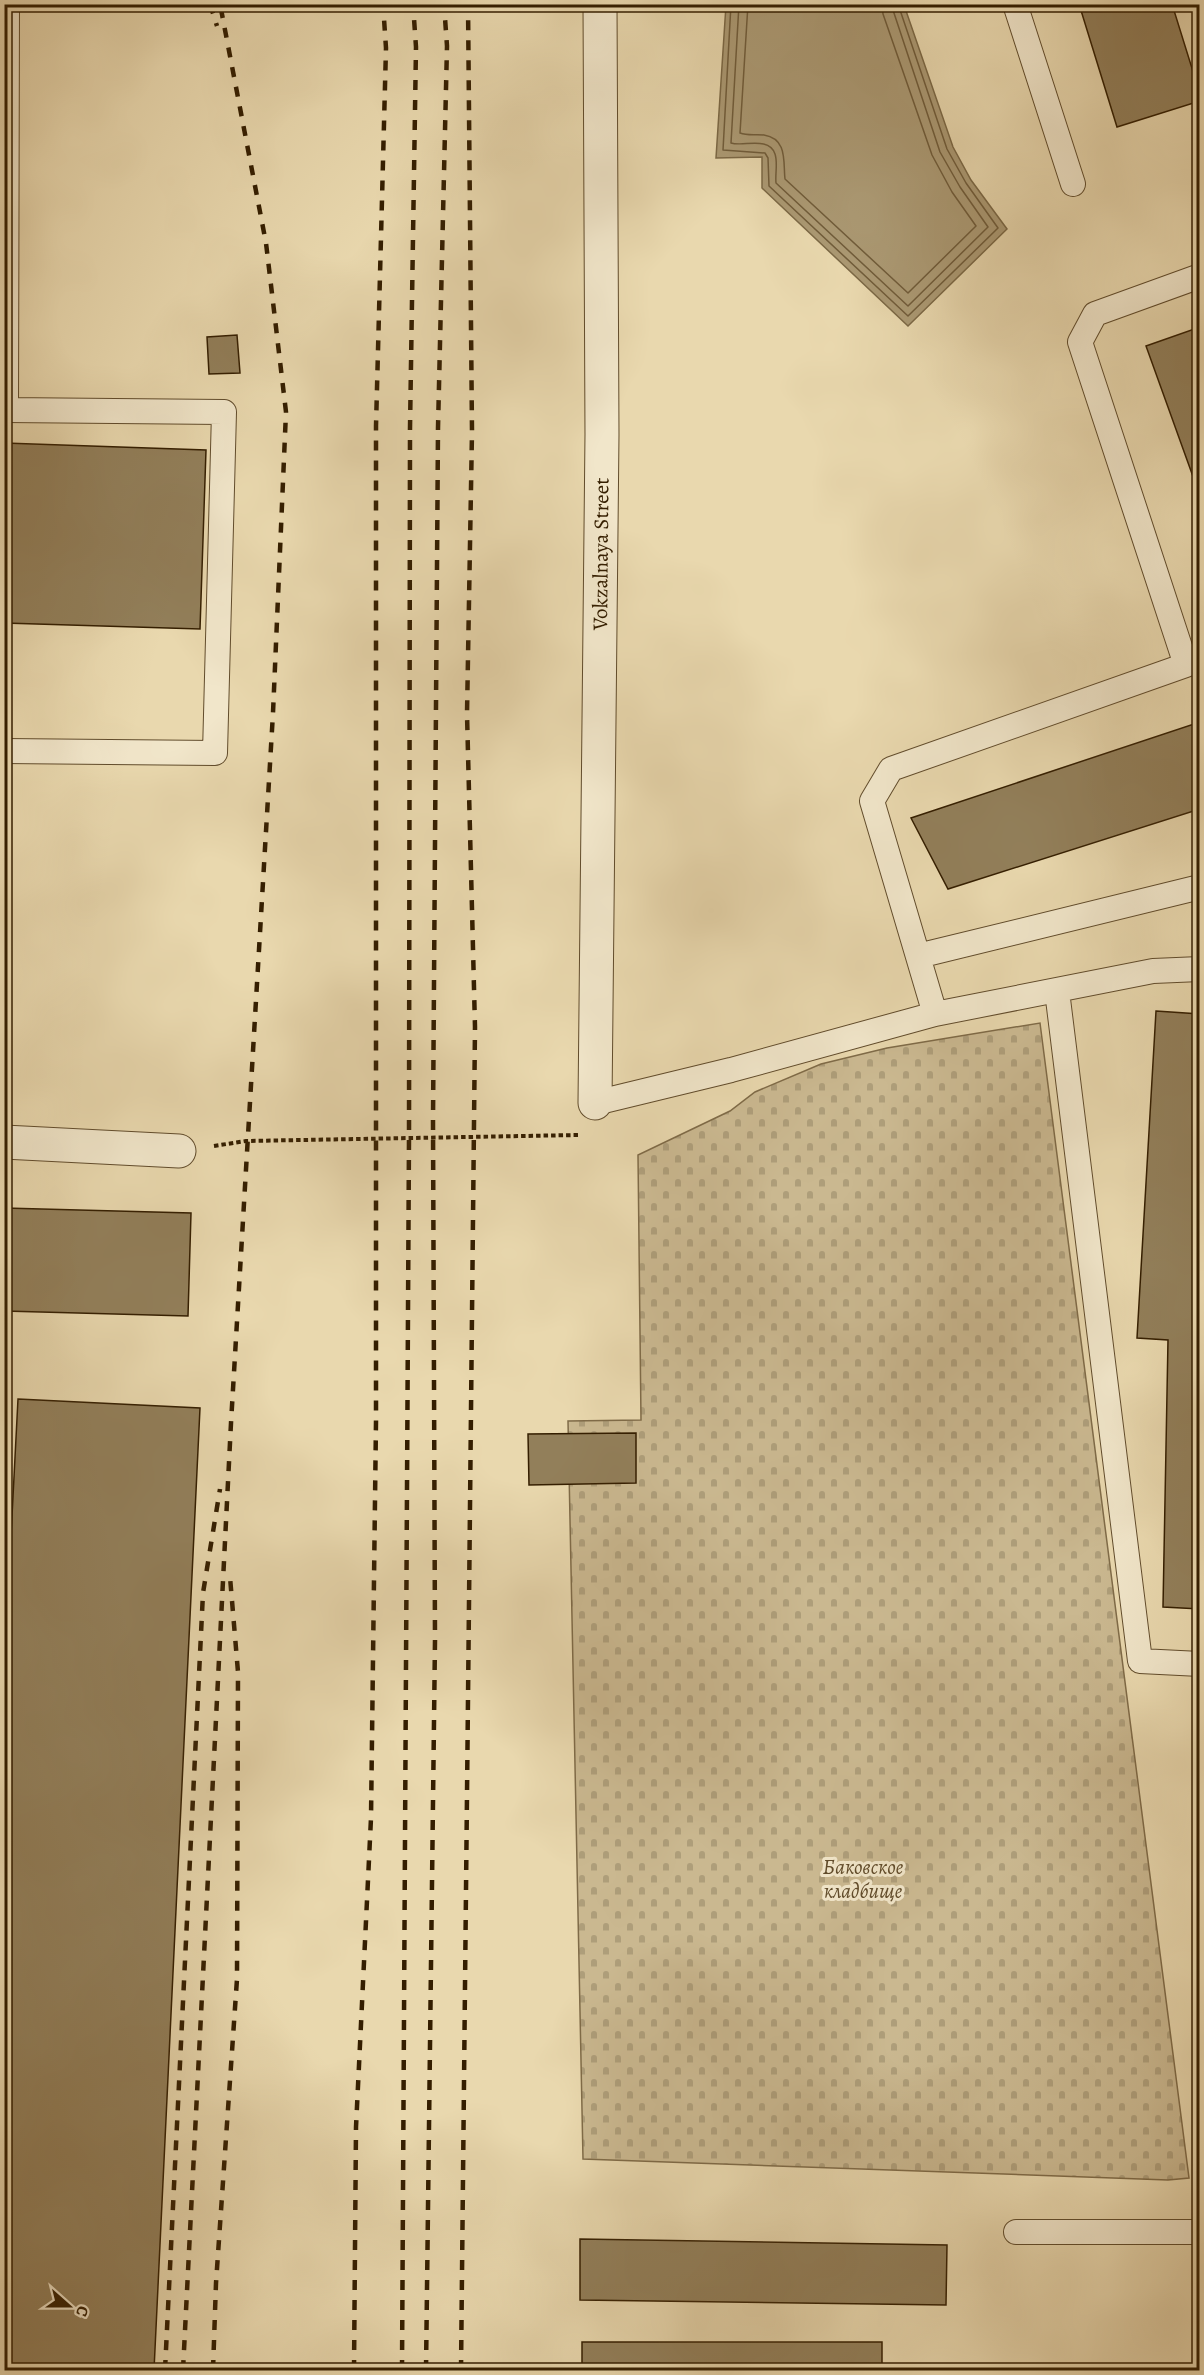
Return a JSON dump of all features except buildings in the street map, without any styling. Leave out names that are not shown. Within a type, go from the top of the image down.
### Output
[{"type":"street","name":"Vokzalnaya Street","points":[[595,1103],[602,434],[600,4]]},
{"type":"street","points":[[4,1142],[179,1150]]},
{"type":"lane","points":[[4,752],[215,753],[224,412],[6,410],[7,4]]},
{"type":"lane","points":[[1015,4],[1072,184]]},
{"type":"lane","points":[[935,1014],[872,801],[891,769],[1186,665],[1080,342],[1095,314],[1200,276]]},
{"type":"lane","points":[[918,956],[1200,887]]},
{"type":"lane","points":[[595,1103],[730,1070],[935,1014],[1153,971],[1200,969]]},
{"type":"lane","points":[[1057,990],[1140,1661],[1200,1664]]},
{"type":"lane","points":[[1016,2232],[1200,2232]]},
{"type":"path","points":[[179,1150],[246,1141],[588,1135],[595,1103]]},
{"type":"green space","name":"Баковское кладбище","points":[[1040,1023],[1189,2178],[1168,2180],[583,2159],[568,1421],[641,1420],[638,1155],[730,1111],[755,1092],[821,1064],[887,1048]]},
{"type":"water","points":[[726,5],[904,5],[953,147],[971,180],[1007,229],[908,326],[762,188],[762,157],[716,158]]},
{"type":"railway","points":[[210,4],[217,26]]},
{"type":"railway","points":[[183,2370],[231,1423],[273,713],[286,412],[266,243],[220,4]]},
{"type":"railway","points":[[354,2370],[356,2127],[371,1818],[376,1421],[376,426],[386,48],[383,4]]},
{"type":"railway","points":[[402,2370],[409,1136],[410,428],[416,47],[413,4]]},
{"type":"railway","points":[[426,2370],[435,1640],[433,1121],[438,428],[447,46],[444,4]]},
{"type":"railway","points":[[461,2370],[475,1027],[467,714],[472,432],[468,4]]},
{"type":"railway","points":[[165,2370],[203,1593],[220,1489]]},
{"type":"railway","points":[[213,2370],[216,2283],[237,1979],[238,1672],[230,1577]]}]
